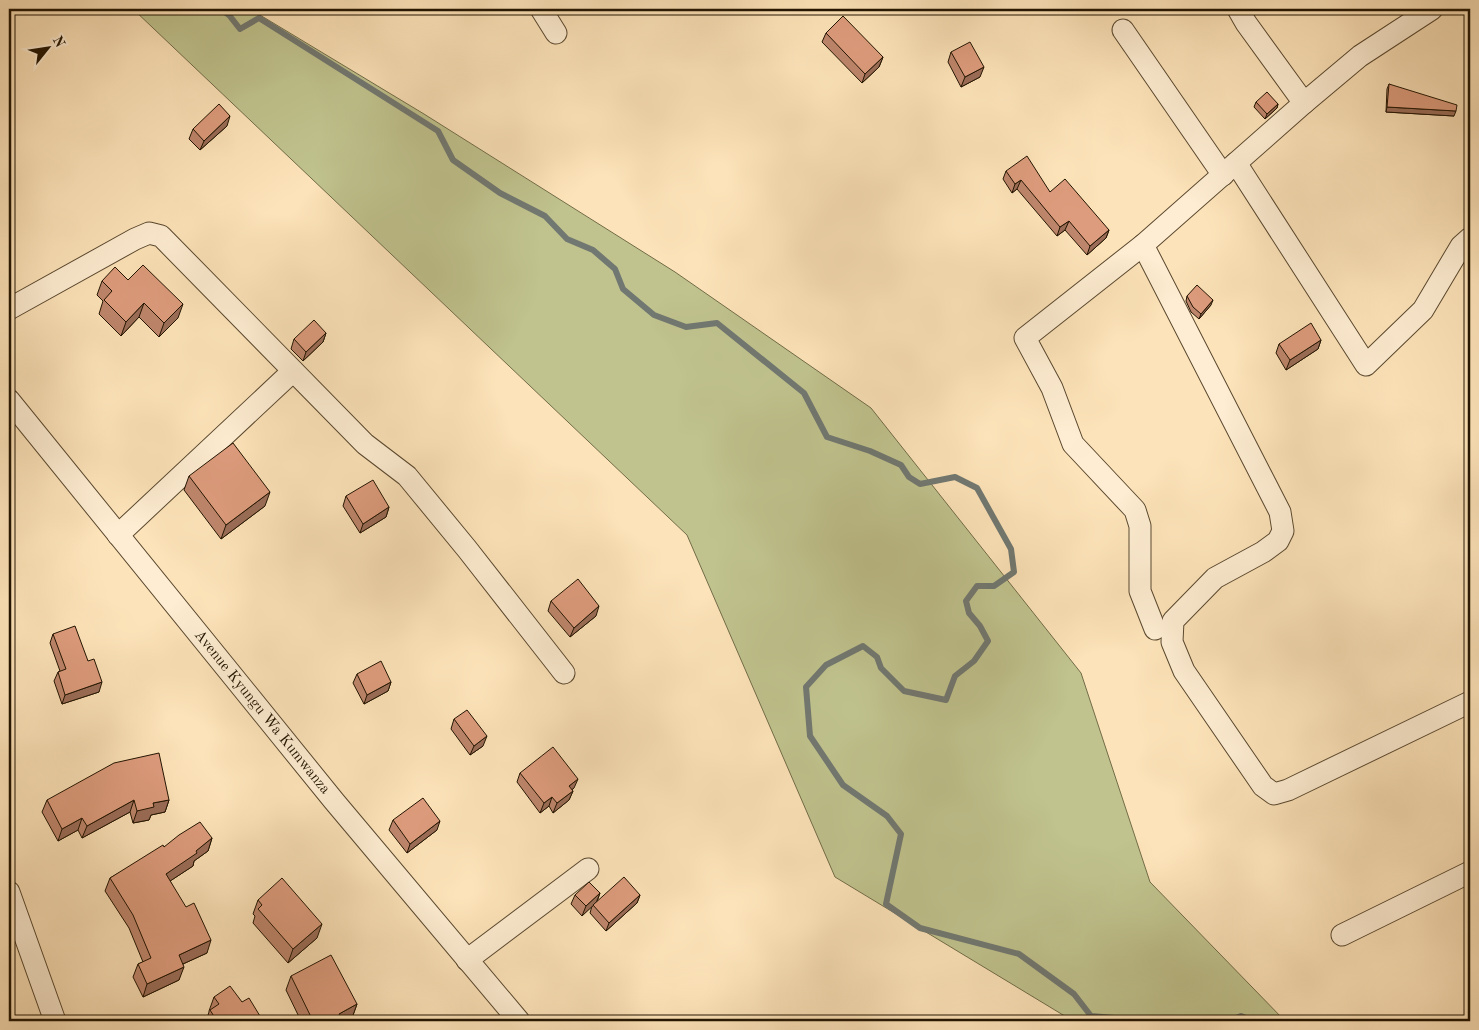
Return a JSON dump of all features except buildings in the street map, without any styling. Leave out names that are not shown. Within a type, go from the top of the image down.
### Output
[{"type":"street","points":[[541,9],[556,33]]},
{"type":"street","points":[[1238,9],[1304,103]]},
{"type":"street","points":[[1155,629],[1140,591],[1140,526],[1136,510],[1073,444],[1052,388],[1025,338],[1143,245],[1360,56],[1432,9]]},
{"type":"street","points":[[1123,30],[1230,169],[1366,365],[1423,310],[1461,246],[1470,238]]},
{"type":"street","points":[[9,309],[135,239],[149,233],[161,236],[365,444],[407,476],[564,673]]},
{"type":"street","points":[[1143,245],[1280,512],[1283,531],[1278,541],[1263,552],[1216,578],[1173,621],[1172,628],[1172,642],[1184,671],[1263,786],[1274,794],[1288,790],[1470,702]]},
{"type":"street","points":[[118,535],[293,371]]},
{"type":"street","name":"Avenue Kyungu Wa Kumwanza","points":[[9,400],[334,801],[520,1021]]},
{"type":"street","points":[[467,960],[588,870]]},
{"type":"street","points":[[1342,935],[1470,872]]},
{"type":"street","points":[[9,892],[55,1021]]},
{"type":"green space","points":[[133,9],[250,9],[424,114],[675,272],[871,408],[1081,673],[1150,882],[1285,1021],[1073,1021],[835,877],[687,535]]},
{"type":"waterway","points":[[221,9],[229,15],[240,29],[259,18],[438,131],[453,160],[500,193],[545,216],[567,239],[593,250],[615,269],[623,289],[654,315],[686,327],[717,323],[804,393],[827,437],[870,451],[901,465],[909,477],[920,484],[955,477],[977,488],[1011,549],[1014,572],[994,586],[977,586],[966,601],[969,613],[980,626],[988,641],[974,661],[955,676],[946,700],[904,691],[881,668],[877,657],[863,646],[826,665],[806,687],[810,736],[843,785],[887,816],[901,834],[886,904],[920,928],[1019,954],[1074,994],[1091,1016],[1150,1021]]},
{"type":"waterway","points":[[1229,1021],[1241,1016],[1253,1021]]}]
